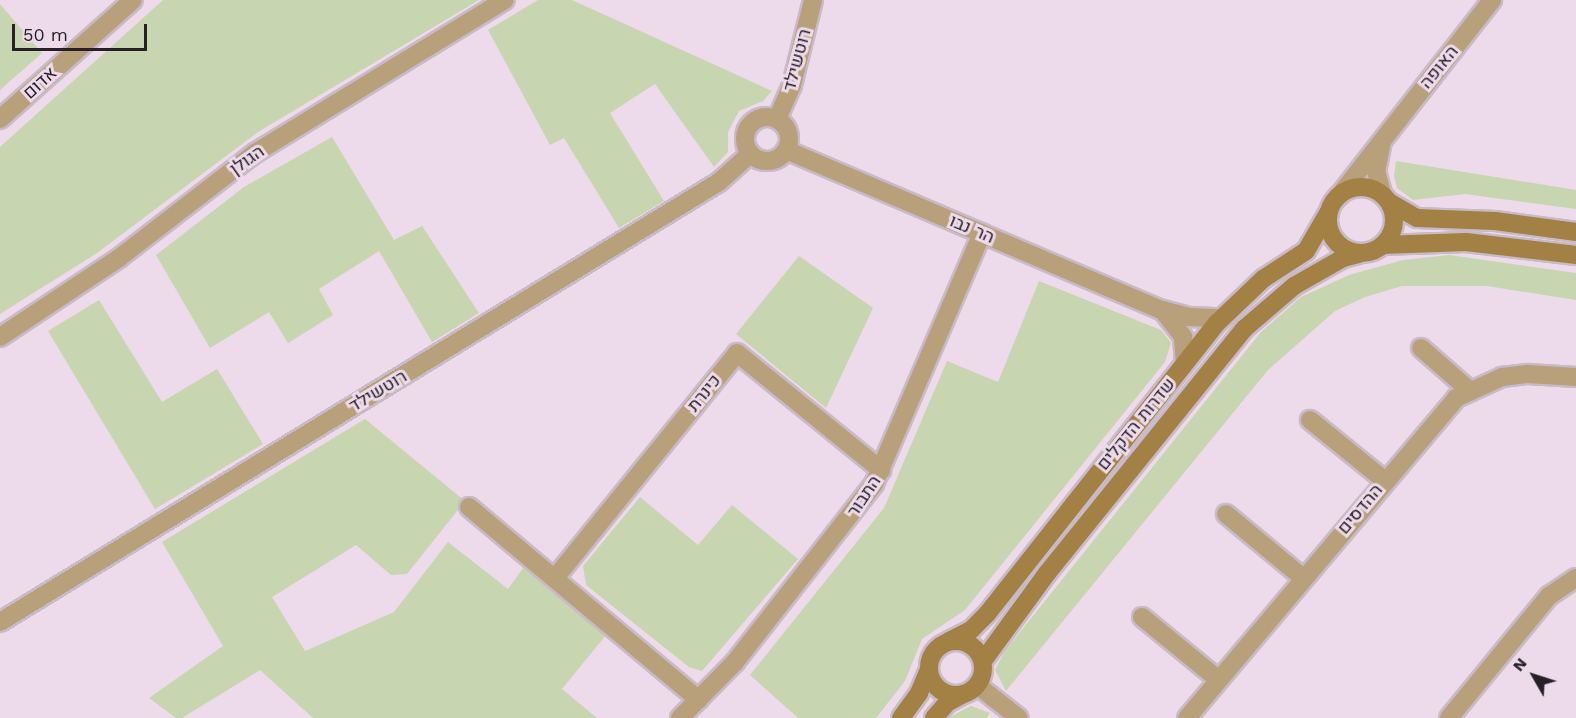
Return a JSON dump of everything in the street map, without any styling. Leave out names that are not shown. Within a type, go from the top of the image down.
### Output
[{"type":"street","name":"אדום","points":[[0,119],[134,0]]},
{"type":"street","name":"הגולן","points":[[0,337],[119,258],[255,153],[505,0]]},
{"type":"street","name":"רוטשילד","points":[[777,119],[792,85],[813,0]]},
{"type":"street","name":"האופה","points":[[1339,196],[1492,0]]},
{"type":"street","points":[[761,117],[777,119],[787,130],[786,150],[769,161],[750,153],[745,138],[750,125],[761,117]]},
{"type":"street","name":"האופה","points":[[1385,198],[1376,165],[1386,134]]},
{"type":"street","name":"הר נבו","points":[[786,150],[1159,309],[1188,317],[1221,318]]},
{"type":"street","name":"רוטשילד","points":[[0,622],[719,182],[750,153]]},
{"type":"street","points":[[1576,232],[1488,221],[1417,218],[1362,187],[1339,196],[1328,213],[1329,229],[1336,242],[1359,254],[1383,245],[1466,242],[1576,255]]},
{"type":"street","points":[[1383,245],[1394,227],[1385,198]]},
{"type":"street","name":"שדרות הדקלים","points":[[901,718],[919,693],[935,651],[971,630],[987,614],[1221,318],[1263,279],[1306,250],[1328,213]]},
{"type":"street","name":"התבור","points":[[680,718],[699,700],[832,540],[881,470],[982,233]]},
{"type":"street","name":"שדרות הדקלים","points":[[970,690],[983,661],[1048,572],[1244,329],[1294,286],[1342,258],[1359,254]]},
{"type":"street","name":"הר נבו","points":[[1159,309],[1180,332],[1185,363]]},
{"type":"street","points":[[1421,348],[1469,390]]},
{"type":"street","name":"כינרת","points":[[555,578],[737,353],[881,470]]},
{"type":"street","name":"ההדסים","points":[[1187,718],[1436,417],[1469,390],[1515,375],[1576,377]]},
{"type":"street","points":[[1310,420],[1384,480]]},
{"type":"street","points":[[469,507],[699,700]]},
{"type":"street","points":[[1226,514],[1303,578]]},
{"type":"street","points":[[1449,718],[1549,596],[1576,578]]},
{"type":"street","points":[[1142,617],[1219,680]]},
{"type":"street","points":[[949,641],[970,644],[983,661]]},
{"type":"street","points":[[929,669],[933,683],[942,692],[970,690],[1019,718]]},
{"type":"street","points":[[934,718],[947,704],[970,690]]},
{"type":"green space","points":[[163,0],[479,0],[258,132],[97,253],[0,314],[0,147]]},
{"type":"green space","points":[[538,0],[572,0],[772,91],[763,101],[739,111],[728,132],[728,152],[714,167],[655,84],[610,113],[664,201],[619,228],[564,138],[550,145],[488,30]]},
{"type":"green space","points":[[0,4],[42,53],[0,90]]},
{"type":"green space","points":[[332,137],[394,240],[422,226],[479,313],[432,342],[379,251],[319,289],[333,315],[288,343],[269,312],[210,348],[156,255],[244,187]]},
{"type":"green space","points":[[1396,161],[1576,190],[1576,209],[1465,194],[1413,200],[1397,188],[1394,176]]},
{"type":"green space","points":[[1449,255],[1576,273],[1576,300],[1487,286],[1402,286],[1365,297],[1335,311],[1268,370],[1006,691],[995,670],[1004,652],[1261,332],[1301,297],[1349,275],[1403,260]]},
{"type":"green space","points":[[799,256],[873,308],[826,408],[736,334]]},
{"type":"green space","points":[[1039,281],[1161,330],[1171,343],[1165,362],[965,610],[922,639],[905,681],[876,718],[798,718],[750,675],[884,508],[947,361],[998,382]]},
{"type":"green space","points":[[99,300],[162,402],[217,369],[263,444],[155,509],[48,331]]},
{"type":"green space","points":[[365,419],[465,501],[407,574],[391,575],[356,545],[272,597],[305,651],[394,612],[448,542],[508,589],[523,568],[606,635],[562,689],[597,718],[313,718],[260,670],[182,718],[176,718],[149,698],[223,646],[162,542]]},
{"type":"green space","points":[[640,497],[698,545],[732,505],[798,559],[702,671],[689,667],[586,585],[583,566]]},
{"type":"green space","points":[[971,706],[990,713],[986,718],[948,718]]}]
